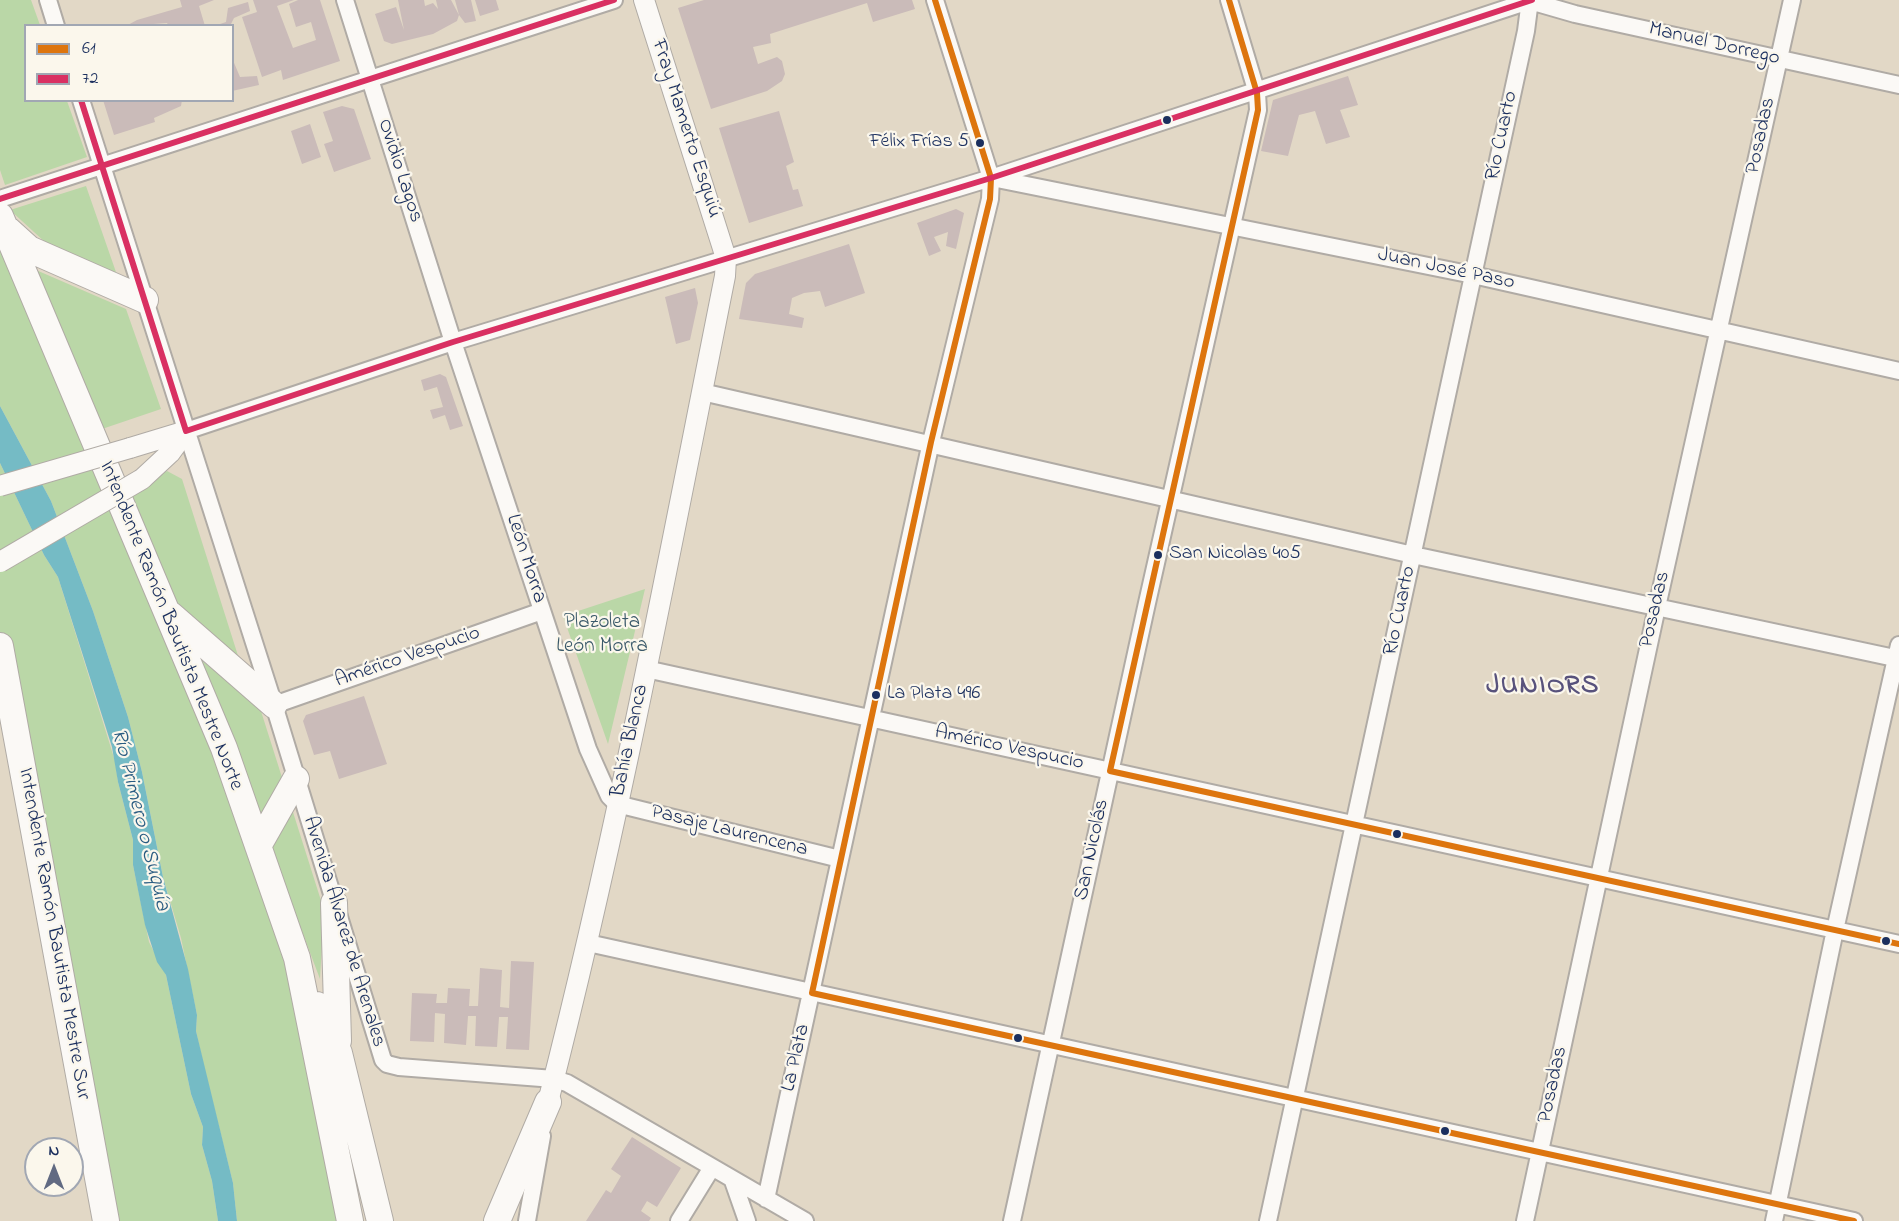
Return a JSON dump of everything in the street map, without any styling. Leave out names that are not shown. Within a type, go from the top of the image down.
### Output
[{"type":"main road","points":[[4,209],[16,240],[29,249],[145,300]]},
{"type":"main road","name":"Intendente Ramón Bautista Mestre Norte","points":[[4,209],[164,609],[216,726],[297,958],[350,1221]]},
{"type":"main road","points":[[164,609],[274,705]]},
{"type":"main road","name":"Intendente Ramón Bautista Mestre Sur","points":[[0,646],[106,1221]]},
{"type":"main road","points":[[258,846],[296,779]]},
{"type":"main road","points":[[334,903],[339,1053]]},
{"type":"main road","points":[[297,958],[339,1053],[380,1221]]},
{"type":"main road","points":[[497,1221],[551,1090]]},
{"type":"street","points":[[48,0],[55,24]]},
{"type":"street","name":"Ovidio Lagos","points":[[345,0],[453,342]]},
{"type":"street","points":[[4,209],[102,166],[614,0]]},
{"type":"street","name":"Fray Mamerto Esquiú","points":[[644,0],[726,258]]},
{"type":"street","points":[[935,0],[991,178]]},
{"type":"street","points":[[1229,0],[1257,93]]},
{"type":"street","points":[[0,486],[186,431],[453,342],[991,178],[1257,93],[1530,0]]},
{"type":"street","name":"Manuel Dorrego","points":[[1530,0],[1575,14],[1899,85]]},
{"type":"street","name":"Río Cuarto","points":[[1268,1221],[1413,555],[1530,0]]},
{"type":"street","name":"Posadas","points":[[1525,1221],[1657,607],[1792,0]]},
{"type":"street","name":"San Nicolás","points":[[1012,1221],[1258,110],[1257,93]]},
{"type":"street","name":"Avenida Álvarez de Arenales","points":[[82,102],[274,705],[381,1054],[387,1065],[551,1090],[567,1083],[711,1169],[805,1221]]},
{"type":"street","name":"Juan José Paso","points":[[991,178],[1473,275],[1899,371]]},
{"type":"street","name":"La Plata","points":[[766,1199],[931,442],[988,212],[991,178]]},
{"type":"street","name":"Bahía Blanca","points":[[527,1221],[551,1090],[588,943],[646,669],[702,392],[726,258]]},
{"type":"street","name":"León Morra","points":[[453,342],[595,767],[609,796],[617,804]]},
{"type":"street","points":[[702,392],[931,442],[1413,555],[1657,607],[1898,654],[1835,930],[1776,1213]]},
{"type":"street","points":[[0,562],[142,479],[170,453],[186,431]]},
{"type":"street","name":"Américo Vespucio","points":[[274,705],[542,611]]},
{"type":"street","name":"Américo Vespucio","points":[[646,669],[1899,944]]},
{"type":"street","name":"Pasaje Laurencena","points":[[617,804],[840,859]]},
{"type":"street","points":[[588,943],[1540,1151],[1776,1213],[1854,1221]]},
{"type":"street","points":[[679,1221],[711,1169]]},
{"type":"street","points":[[733,1181],[747,1221]]},
{"type":"green space","points":[[0,0],[31,0],[40,24],[24,24],[24,102],[67,102],[87,157],[5,185],[0,170]]},
{"type":"green space","points":[[86,186],[117,275],[46,243],[10,210]]},
{"type":"green space","points":[[0,216],[297,958],[350,1221],[237,1221],[233,1183],[196,1031],[197,1015],[181,938],[163,877],[142,772],[128,717],[93,611],[51,501],[0,406]]},
{"type":"green space","points":[[36,270],[126,309],[161,409],[102,429]]},
{"type":"green space","points":[[0,463],[44,555],[58,577],[115,761],[133,840],[133,865],[149,942],[166,975],[191,1094],[203,1127],[202,1145],[212,1181],[218,1221],[106,1221],[0,646]]},
{"type":"green space","points":[[167,471],[182,479],[240,662],[180,623],[129,494]]},
{"type":"green space","name":"Plazoleta León Morra","points":[[645,589],[608,744],[563,616]]},
{"type":"green space","points":[[199,658],[260,708],[324,910],[320,979]]},
{"type":"water","name":"Río Primero o Suquía","points":[[0,406],[51,501],[93,611],[128,717],[142,772],[163,877],[188,969],[197,1015],[196,1031],[233,1183],[237,1221],[218,1221],[212,1181],[202,1145],[203,1127],[191,1094],[166,975],[157,962],[145,925],[133,865],[133,840],[118,782],[112,747],[58,577],[44,555],[0,463]]},
{"type":"building","points":[[180,0],[214,0],[199,6],[204,24],[130,24],[137,20],[182,7]]},
{"type":"building","points":[[253,0],[294,0],[277,6],[293,48],[316,40],[311,22],[296,27],[289,4],[298,0],[320,0],[340,61],[283,80],[281,70],[262,77],[242,17],[257,12]]},
{"type":"building","points":[[398,0],[424,0],[425,6],[433,3],[438,9],[436,0],[451,0],[459,15],[457,21],[433,34],[392,44],[384,41],[375,14],[396,7],[404,30]]},
{"type":"building","points":[[455,0],[471,0],[476,21],[465,23],[459,15]]},
{"type":"building","points":[[475,0],[496,0],[499,10],[480,16]]},
{"type":"building","points":[[704,0],[912,0],[915,9],[873,22],[867,3],[770,34],[771,43],[753,47],[758,64],[777,57],[782,61],[785,74],[782,81],[767,91],[711,109],[678,8]]},
{"type":"building","points":[[248,2],[250,11],[234,18],[231,24],[220,24],[226,22],[228,8]]},
{"type":"building","points":[[234,63],[240,77],[257,76],[259,85],[234,91]]},
{"type":"building","points":[[1348,76],[1358,105],[1340,110],[1350,137],[1326,144],[1315,111],[1299,115],[1288,156],[1261,151],[1273,100]]},
{"type":"building","points":[[104,102],[182,102],[181,106],[154,118],[155,122],[114,135]]},
{"type":"building","points":[[342,106],[354,109],[371,159],[334,172],[324,144],[333,141],[323,112]]},
{"type":"building","points":[[779,111],[794,162],[786,166],[793,190],[798,189],[803,206],[749,223],[719,128]]},
{"type":"building","points":[[310,124],[321,157],[302,164],[291,131]]},
{"type":"building","points":[[956,209],[964,213],[956,249],[946,246],[948,232],[934,237],[941,251],[929,256],[917,223]]},
{"type":"building","points":[[849,244],[865,293],[825,307],[820,291],[804,293],[792,298],[789,314],[804,318],[802,328],[739,319],[746,283],[755,274]]},
{"type":"building","points":[[695,288],[698,303],[690,340],[676,344],[665,297]]},
{"type":"building","points":[[440,374],[446,377],[463,426],[450,430],[445,415],[433,419],[430,410],[443,407],[437,387],[424,391],[421,380]]},
{"type":"building","points":[[364,696],[387,764],[339,779],[330,751],[314,755],[303,721],[306,715]]},
{"type":"building","points":[[511,961],[534,962],[529,1050],[506,1049],[508,1017],[499,1017],[497,1047],[475,1046],[476,1016],[468,1016],[466,1045],[444,1043],[445,1014],[435,1013],[434,1042],[410,1041],[412,993],[437,994],[436,1003],[447,1003],[448,988],[470,989],[469,1006],[478,1006],[480,968],[502,970],[500,1007],[509,1008]]},
{"type":"building","points":[[632,1137],[681,1168],[657,1207],[647,1201],[641,1211],[651,1218],[649,1221],[586,1221],[606,1190],[611,1193],[621,1176],[611,1169]]},
{"type":"transit line","name":"72","points":[[0,199],[614,0]]},
{"type":"transit line","name":"61","points":[[935,0],[991,178],[990,199],[931,442],[812,993],[1854,1221]]},
{"type":"transit line","name":"61","points":[[1229,0],[1257,93],[1258,110],[1110,771],[1899,944]]},
{"type":"transit line","name":"72","points":[[82,102],[186,431],[453,342],[991,178],[1532,0]]},
{"type":"place","name":"Félix Frías 5","points":[[980,143]]},
{"type":"place","name":"San Nicolas 405","points":[[1158,555]]},
{"type":"place","name":"La Plata 496","points":[[876,695]]},
{"type":"district","name":"JUNIORS","points":[[1543,688]]}]
